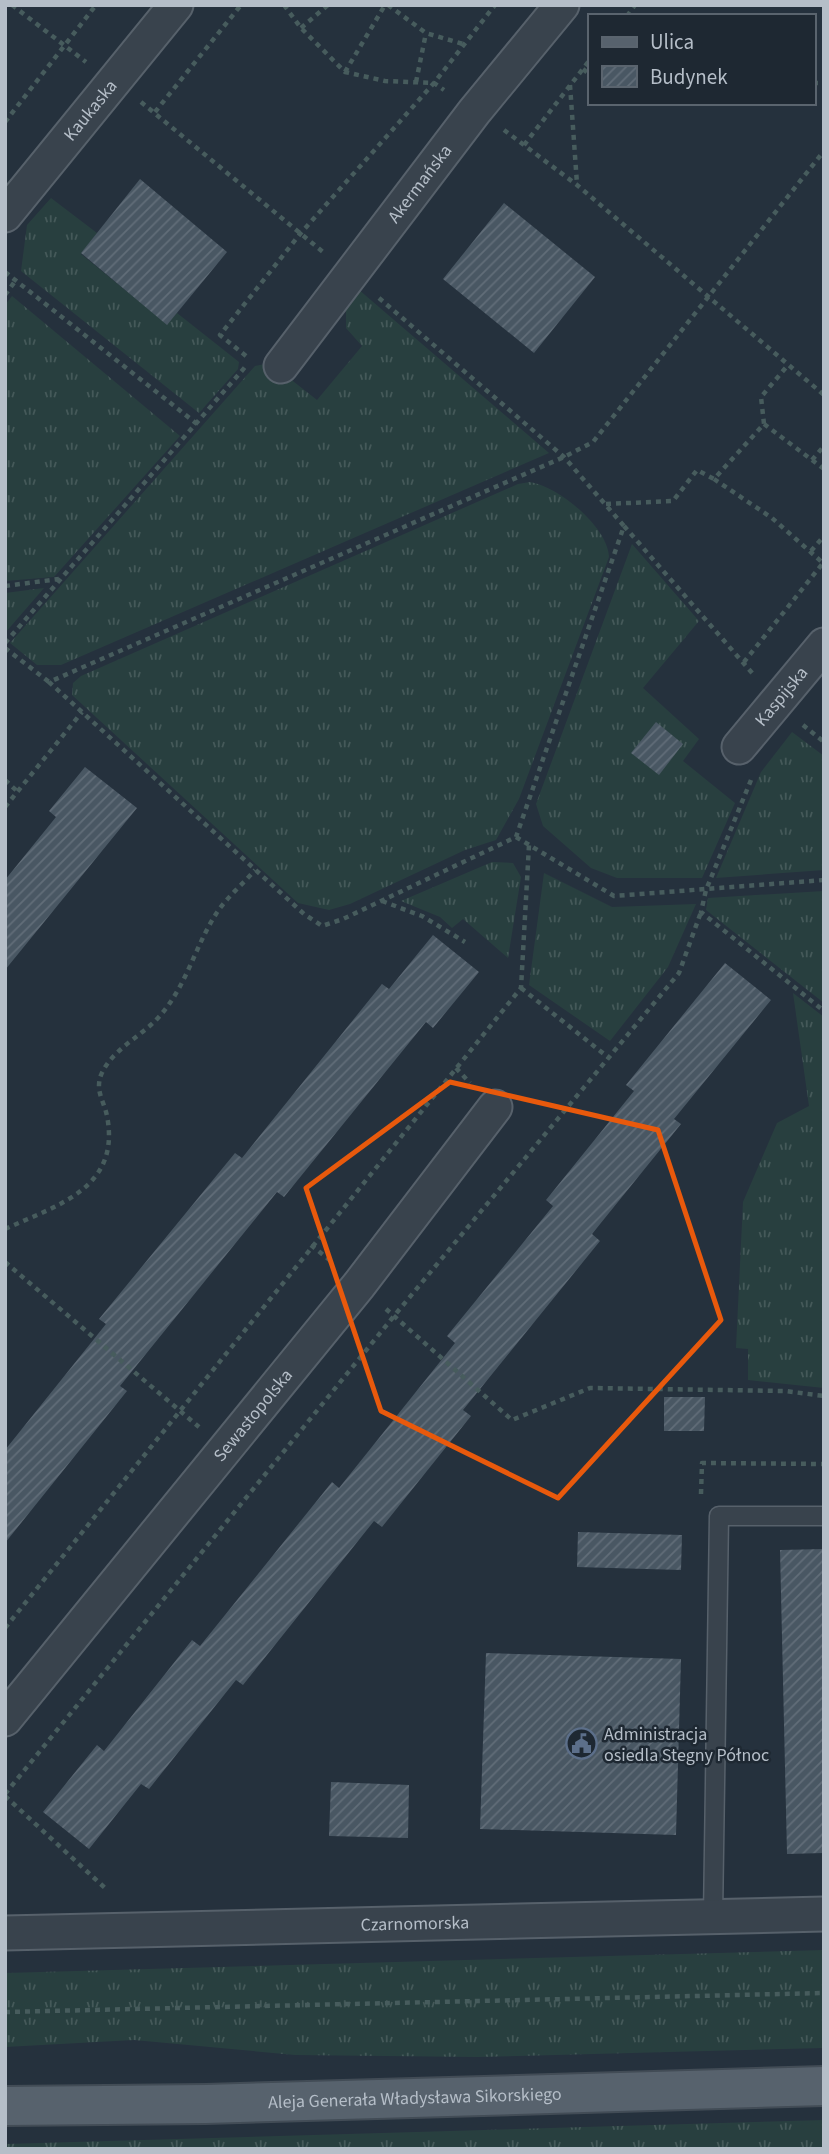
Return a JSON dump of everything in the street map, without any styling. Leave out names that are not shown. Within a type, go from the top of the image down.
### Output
[{"type":"main road","name":"Aleja Generała Władysława Sikorskiego","points":[[5,2106],[205,2104],[824,2086]]},
{"type":"street","name":"Kaukaska","points":[[5,215],[176,5]]},
{"type":"street","name":"Akermańska","points":[[281,366],[474,112],[562,5]]},
{"type":"street","name":"Kaspijska","points":[[746,761],[824,645]]},
{"type":"street","name":"Sewastopolska","points":[[5,1719],[359,1285],[495,1107]]},
{"type":"street","name":"Czarnomorska","points":[[5,1933],[824,1914]]},
{"type":"lane","points":[[713,1917],[719,1516],[824,1516]]},
{"type":"path","points":[[12,5],[65,47]]},
{"type":"path","points":[[5,122],[96,5]]},
{"type":"path","points":[[241,5],[155,113],[300,234]]},
{"type":"path","points":[[284,5],[301,28],[345,72],[360,78],[433,83]]},
{"type":"path","points":[[301,28],[328,5]]},
{"type":"path","points":[[345,72],[387,5],[426,33],[463,44]]},
{"type":"path","points":[[5,643],[251,360],[220,335],[300,234],[433,83],[495,5]]},
{"type":"path","points":[[416,82],[426,33]]},
{"type":"path","points":[[524,145],[588,62]]},
{"type":"path","points":[[583,69],[588,73]]},
{"type":"path","points":[[570,84],[577,185]]},
{"type":"path","points":[[493,122],[577,185],[824,395]]},
{"type":"path","points":[[49,682],[593,442],[824,152]]},
{"type":"path","points":[[5,272],[197,424]]},
{"type":"path","points":[[5,295],[16,281]]},
{"type":"path","points":[[369,290],[564,457],[760,683]]},
{"type":"path","points":[[788,365],[761,397],[764,424],[824,469]]},
{"type":"path","points":[[714,479],[764,424]]},
{"type":"path","points":[[812,460],[824,446]]},
{"type":"path","points":[[606,504],[673,500],[697,470],[772,518],[823,563],[744,663]]},
{"type":"path","points":[[5,648],[49,682],[304,914],[322,926],[382,901],[516,836],[624,526]]},
{"type":"path","points":[[811,551],[824,536]]},
{"type":"path","points":[[5,586],[60,579]]},
{"type":"path","points":[[5,807],[82,712]]},
{"type":"path","points":[[797,720],[824,742]]},
{"type":"path","points":[[105,1888],[5,1795],[394,1316],[679,973],[701,912],[746,761]]},
{"type":"path","points":[[5,780],[18,792]]},
{"type":"path","points":[[516,836],[614,896],[824,880]]},
{"type":"path","points":[[5,1628],[311,1245],[521,988],[529,845]]},
{"type":"path","points":[[5,1229],[56,1206],[98,1178],[108,1153],[107,1115],[99,1096],[100,1077],[113,1055],[149,1026],[173,999],[217,913],[255,870]]},
{"type":"path","points":[[382,901],[422,916],[464,942]]},
{"type":"path","points":[[701,912],[824,1011]]},
{"type":"path","points":[[521,988],[609,1058]]},
{"type":"path","points":[[311,1245],[512,1420],[590,1388],[785,1391],[824,1396]]},
{"type":"path","points":[[5,1262],[261,1482]]},
{"type":"path","points":[[722,1463],[824,1464]]},
{"type":"path","points":[[5,2012],[824,1993]]},
{"type":"highlighted area","points":[[450,1082],[658,1130],[721,1320],[558,1498],[381,1411],[306,1188]]},
{"type":"green space","points":[[51,198],[97,233],[81,254],[167,324],[177,313],[239,362],[238,369],[199,413],[21,271],[27,225]]},
{"type":"green space","points":[[358,289],[549,453],[61,665],[37,665],[10,643],[255,366],[270,363],[317,400],[362,346],[346,328],[346,306]]},
{"type":"green space","points":[[12,296],[180,436],[54,577],[5,581],[5,305]]},
{"type":"green space","points":[[530,482],[554,491],[580,510],[600,533],[609,557],[519,799],[496,840],[465,850],[350,904],[329,910],[298,903],[72,695],[73,683],[81,676],[518,484]]},
{"type":"green space","points":[[632,544],[699,621],[643,688],[699,739],[683,761],[735,803],[702,878],[617,878],[591,868],[543,826],[536,804]]},
{"type":"green space","points":[[44,588],[5,633],[5,593]]},
{"type":"green space","points":[[792,732],[824,756],[824,870],[716,878],[761,772]]},
{"type":"green space","points":[[492,862],[513,863],[521,877],[508,958],[463,919],[452,928],[440,917],[401,901]]},
{"type":"green space","points":[[544,873],[612,907],[696,904],[668,967],[610,1041],[529,985]]},
{"type":"green space","points":[[824,891],[824,1003],[706,910],[708,898]]},
{"type":"green space","points":[[793,993],[824,1017],[824,1388],[748,1380],[748,1349],[736,1348],[743,1202],[777,1123],[809,1106]]},
{"type":"green space","points":[[824,1950],[824,2048],[477,2057],[295,2055],[134,2040],[5,2047],[5,1973]]},
{"type":"green space","points":[[824,2120],[824,2149],[5,2149],[5,2144]]},
{"type":"building","points":[[140,179],[227,252],[167,325],[81,253]]},
{"type":"building","points":[[504,203],[595,277],[534,353],[443,279]]},
{"type":"building","points":[[656,722],[683,744],[659,775],[631,753]]},
{"type":"building","points":[[85,767],[137,808],[5,970],[5,880],[56,817],[49,811]]},
{"type":"building","points":[[433,935],[479,972],[433,1028],[426,1022],[284,1197],[277,1192],[120,1386],[127,1391],[5,1543],[5,1450],[106,1324],[99,1319],[235,1153],[242,1158],[382,984],[389,989]]},
{"type":"building","points":[[725,963],[771,1000],[674,1119],[681,1124],[592,1234],[600,1241],[463,1410],[471,1416],[382,1527],[374,1521],[243,1685],[236,1680],[149,1789],[141,1784],[89,1849],[43,1812],[97,1745],[104,1751],[192,1640],[200,1646],[332,1482],[339,1488],[455,1343],[447,1336],[553,1206],[546,1200],[634,1091],[626,1085]]},
{"type":"building","points":[[664,1397],[705,1397],[704,1431],[664,1431]]},
{"type":"building","points":[[578,1532],[682,1535],[681,1570],[577,1567]]},
{"type":"building","points":[[824,1549],[824,1853],[787,1854],[780,1550]]},
{"type":"building","name":"Administracja osiedla Stegny Północ","points":[[486,1653],[681,1659],[676,1835],[480,1829]]},
{"type":"building","points":[[331,1782],[409,1785],[408,1838],[329,1836]]},
{"type":"place","name":"Administracja osiedla Stegny Północ","points":[[581,1744]]}]
